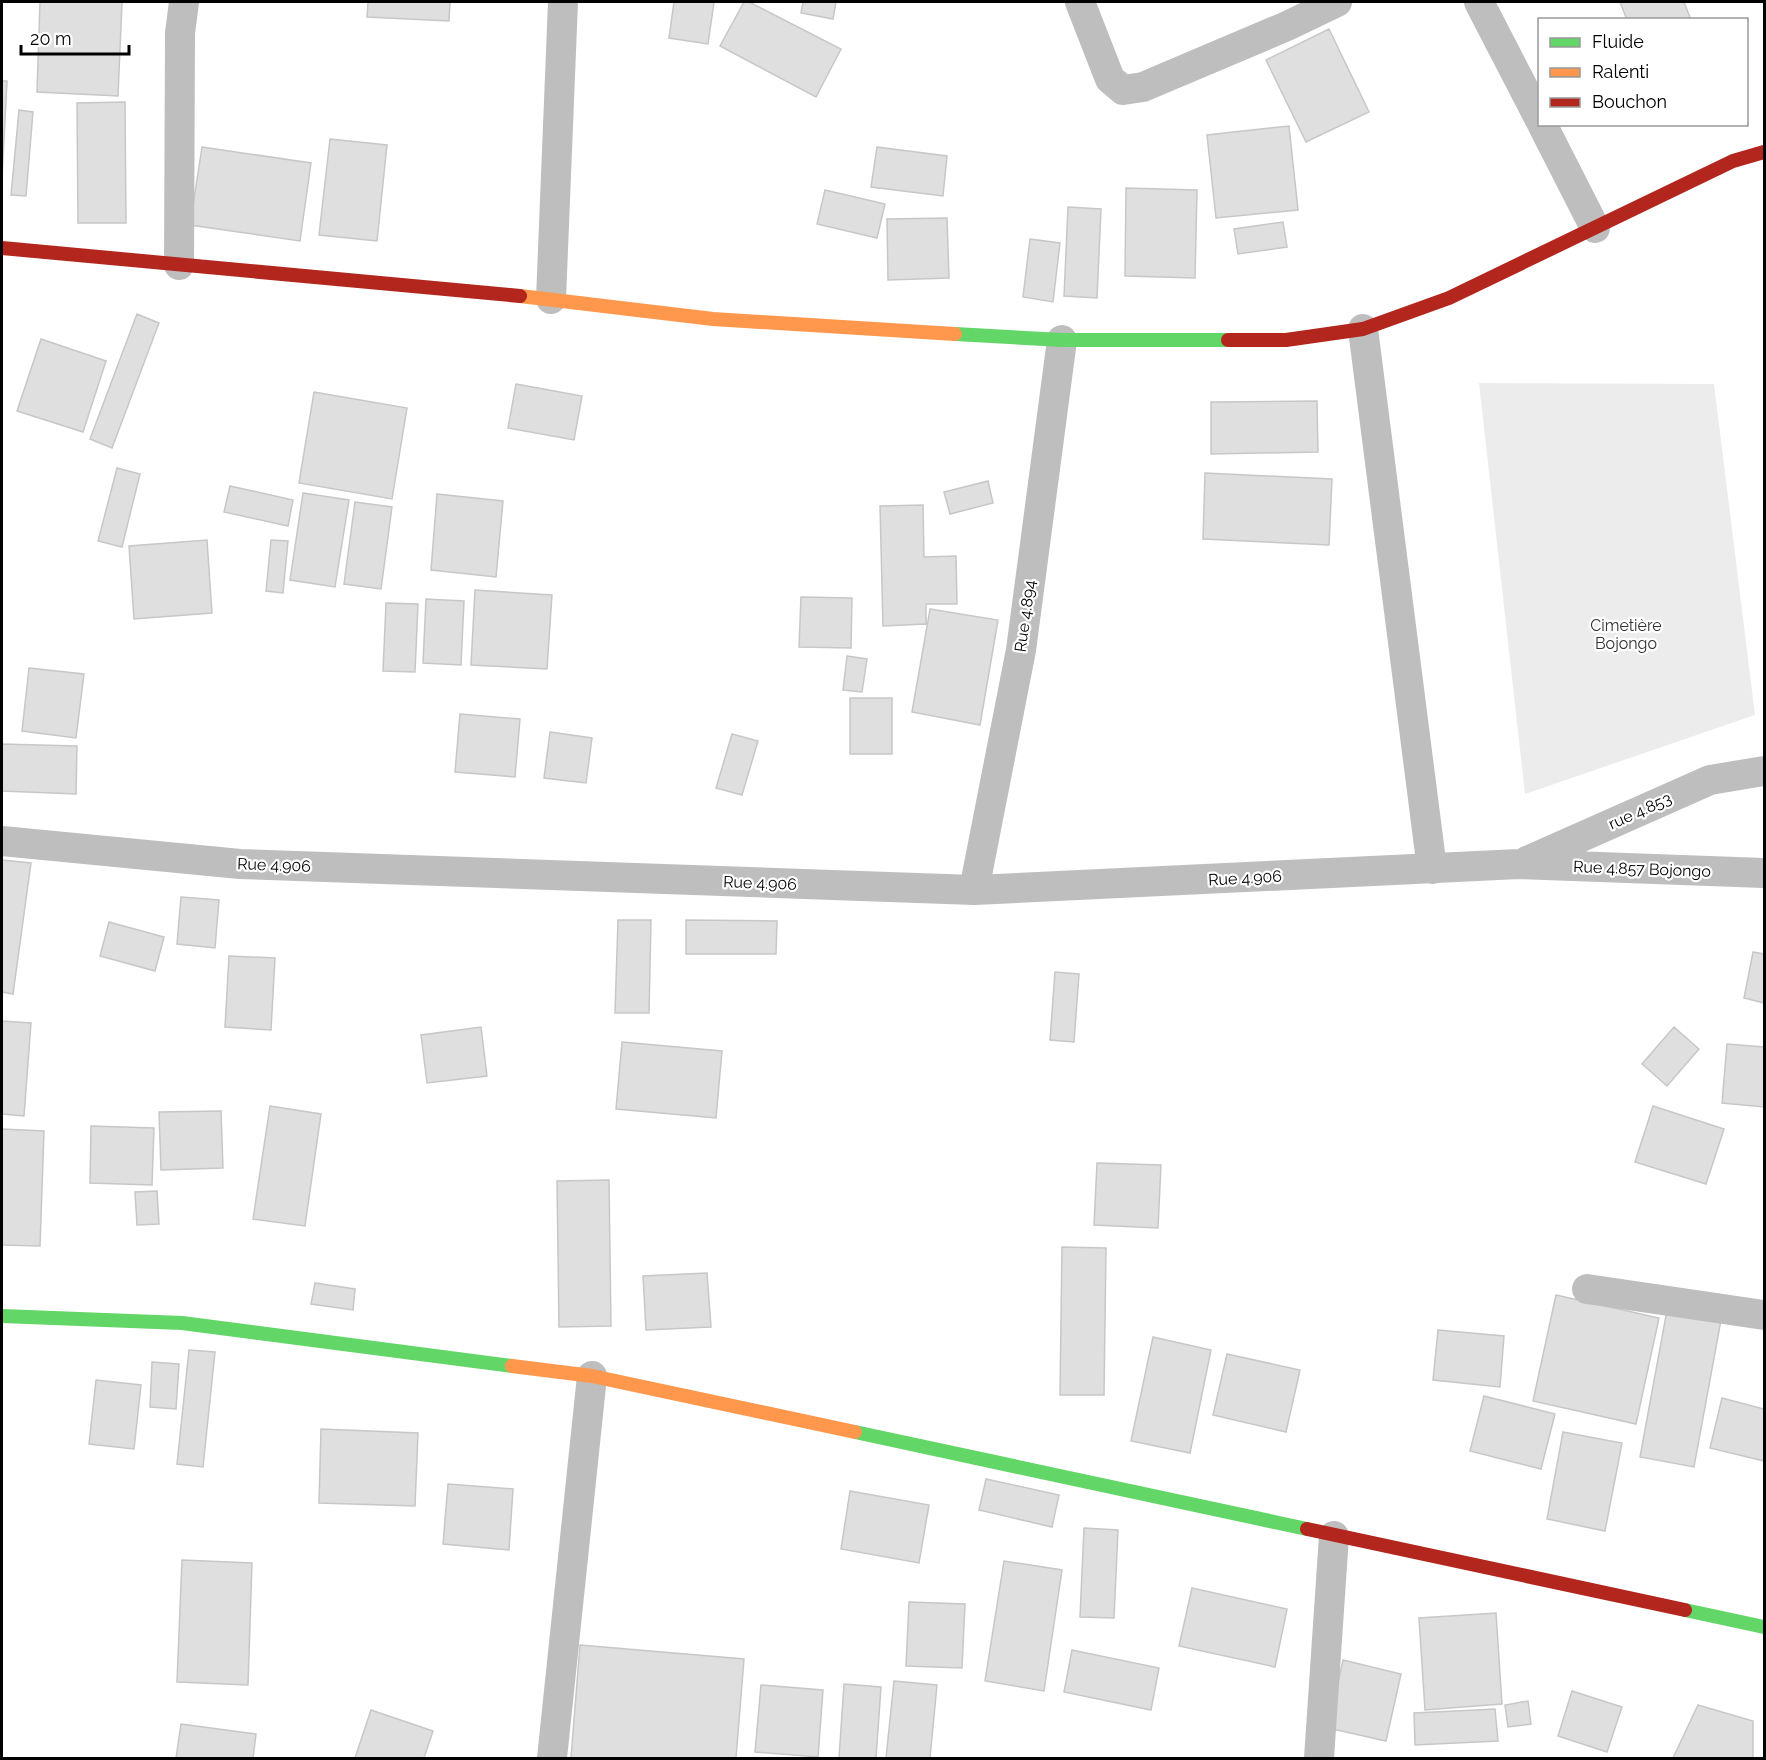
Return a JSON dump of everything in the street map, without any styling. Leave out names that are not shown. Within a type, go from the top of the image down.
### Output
[{"type":"street","points":[[179,265],[180,33],[184,2]]},
{"type":"street","points":[[551,299],[563,2]]},
{"type":"street","points":[[1080,2],[1110,80],[1123,90],[1143,87],[1287,27],[1336,2]]},
{"type":"street","points":[[1479,2],[1538,118]]},
{"type":"street","points":[[1543,126],[1594,228]]},
{"type":"street","points":[[2,248],[551,299],[713,319],[1062,340],[1286,340],[1363,329],[1449,298],[1733,162],[1764,152]]},
{"type":"street","points":[[1363,329],[1432,869]]},
{"type":"street","name":"Rue 4.894","points":[[974,890],[1021,650],[1062,340]]},
{"type":"street","name":"rue 4.853","points":[[1519,864],[1710,780],[1764,771]]},
{"type":"street","name":"Rue 4.906","points":[[2,841],[240,864],[974,890],[1519,864]]},
{"type":"street","name":"Rue 4.857 Bojongo","points":[[1519,864],[1764,873]]},
{"type":"street","points":[[1587,1289],[1764,1315]]},
{"type":"street","points":[[2,1316],[182,1323],[592,1376],[1764,1627]]},
{"type":"street","points":[[552,1758],[592,1376]]},
{"type":"street","points":[[1319,1758],[1334,1536]]},
{"type":"green space","name":"Cimetière Bojongo","points":[[1479,383],[1714,384],[1755,715],[1525,794]]},
{"type":"building","points":[[40,2],[122,2],[118,96],[37,92]]},
{"type":"building","points":[[368,2],[450,2],[449,21],[367,17]]},
{"type":"building","points":[[674,2],[714,2],[708,44],[669,38]]},
{"type":"building","points":[[744,2],[749,2],[841,49],[816,97],[720,46]]},
{"type":"building","points":[[803,2],[836,2],[833,19],[801,13]]},
{"type":"building","points":[[1620,2],[1684,2],[1690,18],[1626,18]]},
{"type":"building","points":[[1329,29],[1369,112],[1306,142],[1266,60]]},
{"type":"building","points":[[2,81],[7,81],[2,178]]},
{"type":"building","points":[[125,102],[126,223],[78,223],[77,103]]},
{"type":"building","points":[[19,110],[33,112],[26,196],[11,195]]},
{"type":"building","points":[[1289,126],[1298,210],[1216,218],[1207,135]]},
{"type":"building","points":[[330,139],[387,145],[377,241],[319,235]]},
{"type":"building","points":[[202,147],[311,163],[300,241],[190,225]]},
{"type":"building","points":[[877,147],[947,156],[943,196],[871,187]]},
{"type":"building","points":[[1126,188],[1197,190],[1195,278],[1125,276]]},
{"type":"building","points":[[825,190],[885,204],[877,238],[817,224]]},
{"type":"building","points":[[1068,207],[1101,209],[1097,298],[1064,296]]},
{"type":"building","points":[[947,218],[949,278],[888,280],[887,219]]},
{"type":"building","points":[[1283,222],[1287,247],[1238,254],[1234,229]]},
{"type":"building","points":[[1030,239],[1060,243],[1053,302],[1023,297]]},
{"type":"building","points":[[137,314],[159,323],[112,448],[90,439]]},
{"type":"building","points":[[41,339],[106,361],[83,432],[17,411]]},
{"type":"building","points":[[516,384],[582,396],[574,440],[508,428]]},
{"type":"building","points":[[314,392],[407,408],[392,499],[299,483]]},
{"type":"building","points":[[1317,401],[1318,452],[1211,454],[1211,402]]},
{"type":"building","points":[[117,468],[140,474],[122,547],[98,541]]},
{"type":"building","points":[[1205,473],[1332,479],[1329,545],[1203,539]]},
{"type":"building","points":[[988,481],[993,503],[950,514],[944,492]]},
{"type":"building","points":[[230,486],[293,500],[288,526],[224,512]]},
{"type":"building","points":[[303,493],[349,500],[335,587],[290,580]]},
{"type":"building","points":[[437,494],[503,501],[496,577],[431,570]]},
{"type":"building","points":[[355,502],[392,507],[381,589],[344,584]]},
{"type":"building","points":[[923,505],[924,557],[956,556],[957,604],[926,604],[926,624],[883,626],[880,506]]},
{"type":"building","points":[[207,540],[212,613],[134,619],[129,546]]},
{"type":"building","points":[[271,540],[288,541],[283,593],[266,591]]},
{"type":"building","points":[[475,590],[552,595],[547,669],[471,665]]},
{"type":"building","points":[[801,597],[852,598],[851,648],[799,647]]},
{"type":"building","points":[[426,599],[464,601],[461,665],[423,663]]},
{"type":"building","points":[[386,603],[418,604],[415,672],[383,671]]},
{"type":"building","points":[[930,609],[998,620],[980,725],[912,712]]},
{"type":"building","points":[[847,656],[867,659],[862,692],[843,690]]},
{"type":"building","points":[[29,668],[84,674],[76,738],[22,731]]},
{"type":"building","points":[[850,698],[892,698],[892,754],[850,754]]},
{"type":"building","points":[[460,714],[520,719],[515,777],[455,772]]},
{"type":"building","points":[[550,732],[592,738],[586,783],[544,778]]},
{"type":"building","points":[[732,734],[758,741],[742,795],[716,788]]},
{"type":"building","points":[[2,744],[77,746],[76,794],[2,791]]},
{"type":"building","points":[[2,860],[31,863],[13,994],[2,992]]},
{"type":"building","points":[[181,897],[219,900],[215,948],[177,944]]},
{"type":"building","points":[[618,920],[651,920],[649,1013],[615,1013]]},
{"type":"building","points":[[686,920],[777,921],[776,954],[686,954]]},
{"type":"building","points":[[109,922],[164,937],[155,971],[100,956]]},
{"type":"building","points":[[1753,952],[1764,954],[1764,1003],[1744,998]]},
{"type":"building","points":[[229,956],[275,958],[271,1030],[225,1027]]},
{"type":"building","points":[[1055,972],[1079,974],[1074,1042],[1050,1040]]},
{"type":"building","points":[[2,1021],[31,1023],[24,1116],[2,1114]]},
{"type":"building","points":[[481,1027],[487,1076],[427,1083],[421,1035]]},
{"type":"building","points":[[1674,1027],[1699,1049],[1667,1086],[1642,1064]]},
{"type":"building","points":[[622,1042],[722,1051],[716,1118],[616,1109]]},
{"type":"building","points":[[1727,1044],[1764,1047],[1764,1107],[1722,1103]]},
{"type":"building","points":[[270,1106],[321,1114],[305,1226],[253,1219]]},
{"type":"building","points":[[1653,1106],[1724,1129],[1706,1184],[1635,1162]]},
{"type":"building","points":[[221,1111],[223,1168],[161,1170],[159,1112]]},
{"type":"building","points":[[91,1126],[154,1128],[152,1185],[90,1183]]},
{"type":"building","points":[[2,1129],[44,1131],[40,1246],[2,1245]]},
{"type":"building","points":[[1097,1163],[1161,1165],[1158,1228],[1094,1225]]},
{"type":"building","points":[[609,1180],[611,1326],[559,1327],[557,1181]]},
{"type":"building","points":[[157,1191],[159,1224],[137,1225],[135,1192]]},
{"type":"building","points":[[1062,1247],[1106,1248],[1104,1395],[1060,1395]]},
{"type":"building","points":[[707,1273],[711,1327],[646,1330],[643,1276]]},
{"type":"building","points":[[315,1283],[355,1289],[353,1310],[311,1304]]},
{"type":"building","points":[[1556,1295],[1659,1318],[1636,1424],[1533,1401]]},
{"type":"building","points":[[1667,1310],[1721,1320],[1694,1467],[1640,1457]]},
{"type":"building","points":[[1438,1330],[1504,1336],[1500,1387],[1433,1380]]},
{"type":"building","points":[[1153,1337],[1211,1350],[1190,1453],[1131,1441]]},
{"type":"building","points":[[189,1350],[215,1352],[203,1467],[177,1464]]},
{"type":"building","points":[[1227,1354],[1300,1370],[1286,1432],[1213,1415]]},
{"type":"building","points":[[152,1362],[179,1364],[176,1409],[150,1407]]},
{"type":"building","points":[[96,1380],[141,1385],[134,1449],[89,1444]]},
{"type":"building","points":[[1484,1396],[1555,1414],[1541,1469],[1470,1451]]},
{"type":"building","points":[[1722,1398],[1764,1409],[1764,1461],[1710,1448]]},
{"type":"building","points":[[321,1429],[418,1433],[415,1506],[319,1503]]},
{"type":"building","points":[[1563,1432],[1622,1443],[1605,1531],[1547,1519]]},
{"type":"building","points":[[986,1479],[1059,1495],[1052,1527],[979,1510]]},
{"type":"building","points":[[448,1484],[513,1489],[509,1550],[443,1544]]},
{"type":"building","points":[[850,1491],[929,1505],[919,1563],[841,1549]]},
{"type":"building","points":[[1084,1528],[1118,1530],[1114,1618],[1080,1617]]},
{"type":"building","points":[[182,1560],[252,1563],[248,1685],[177,1682]]},
{"type":"building","points":[[1004,1561],[1062,1570],[1044,1691],[985,1681]]},
{"type":"building","points":[[1192,1588],[1287,1609],[1275,1667],[1179,1646]]},
{"type":"building","points":[[909,1602],[965,1604],[962,1668],[906,1666]]},
{"type":"building","points":[[1496,1613],[1502,1704],[1425,1710],[1419,1618]]},
{"type":"building","points":[[580,1645],[744,1659],[736,1758],[571,1758]]},
{"type":"building","points":[[1072,1650],[1159,1668],[1151,1710],[1064,1692]]},
{"type":"building","points":[[1343,1660],[1401,1674],[1386,1741],[1328,1728]]},
{"type":"building","points":[[894,1681],[937,1685],[930,1758],[886,1758]]},
{"type":"building","points":[[844,1684],[881,1687],[876,1758],[839,1758]]},
{"type":"building","points":[[761,1685],[823,1690],[818,1757],[755,1752]]},
{"type":"building","points":[[1572,1691],[1622,1707],[1607,1752],[1558,1736]]},
{"type":"building","points":[[1528,1701],[1531,1724],[1508,1727],[1505,1705]]},
{"type":"building","points":[[1698,1705],[1753,1721],[1753,1758],[1673,1758]]},
{"type":"building","points":[[1495,1709],[1498,1741],[1415,1745],[1414,1713]]},
{"type":"building","points":[[371,1710],[433,1731],[424,1758],[355,1758]]},
{"type":"building","points":[[181,1724],[256,1734],[253,1758],[176,1758]]},
{"type":"traffic: fast","points":[[955,334],[1062,340],[1228,340]]},
{"type":"traffic: fast","points":[[2,1316],[182,1323],[512,1366]]},
{"type":"traffic: fast","points":[[855,1432],[1307,1529]]},
{"type":"traffic: fast","points":[[1685,1610],[1764,1627]]},
{"type":"traffic: slow","points":[[520,296],[713,319],[955,334]]},
{"type":"traffic: slow","points":[[512,1366],[592,1376],[855,1432]]},
{"type":"traffic: jam","points":[[1228,340],[1286,340],[1363,329],[1449,298],[1733,161],[1764,152]]},
{"type":"traffic: jam","points":[[2,248],[520,296]]},
{"type":"traffic: jam","points":[[1307,1529],[1685,1610]]}]
